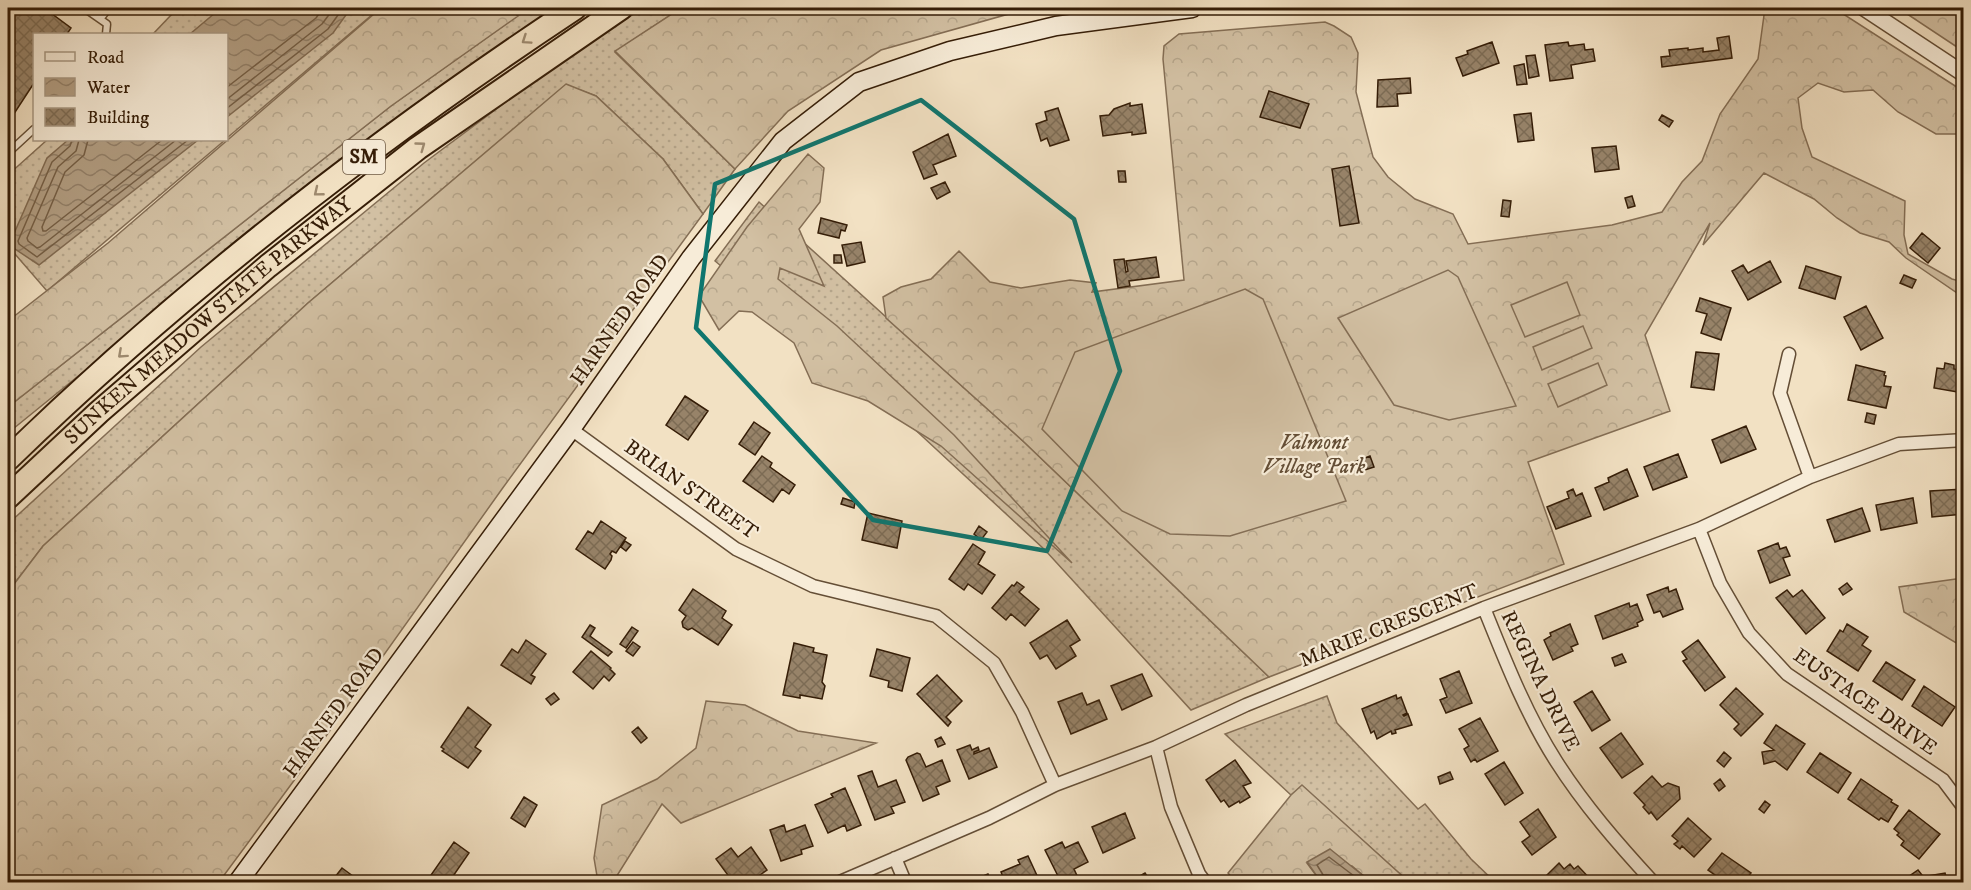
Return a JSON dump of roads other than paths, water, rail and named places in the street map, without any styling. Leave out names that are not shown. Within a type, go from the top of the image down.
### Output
[{"type":"highway","name":"SUNKEN MEADOW STATE PARKWAY","points":[[8,459],[81,390],[163,318],[341,174],[494,61],[575,8]]},
{"type":"highway","name":"SUNKEN MEADOW STATE PARKWAY","points":[[8,497],[99,412],[225,301],[353,197],[418,148],[621,8]]},
{"type":"highway","points":[[8,441],[81,390]]},
{"type":"highway","points":[[8,513],[33,488],[99,412]]},
{"type":"main road","name":"HARNED ROAD","points":[[238,882],[571,429],[691,258],[783,141],[859,82],[950,51],[1056,26],[1192,8]]},
{"type":"street","points":[[1864,8],[1964,74]]},
{"type":"street","points":[[1790,354],[1780,393],[1810,477]]},
{"type":"street","name":"BRIAN STREET","points":[[571,429],[736,549],[813,586],[936,616],[994,663],[1022,712],[1055,785]]},
{"type":"street","name":"MARIE CRESCENT","points":[[840,882],[989,818],[1055,785],[1156,747],[1246,705],[1484,608],[1698,529],[1810,477],[1899,444],[1964,440]]},
{"type":"street","name":"EUSTACE DRIVE","points":[[1698,529],[1720,583],[1749,633],[1787,674],[1943,780],[1964,808]]},
{"type":"street","name":"REGINA DRIVE","points":[[1484,608],[1526,704],[1555,760],[1600,824],[1653,882]]},
{"type":"street","points":[[1156,747],[1171,807],[1199,874],[1205,882]]},
{"type":"street","points":[[895,858],[905,882]]},
{"type":"lane","points":[[84,8],[107,24],[106,33]]},
{"type":"lane","points":[[100,19],[109,8]]},
{"type":"lane","points":[[8,153],[33,130]]},
{"type":"water","points":[[221,8],[351,8],[333,33],[228,116],[228,33],[191,33]]},
{"type":"water","points":[[67,141],[197,141],[39,265],[9,245],[47,158]]},
{"type":"water","points":[[1330,849],[1371,882],[1321,882],[1307,862]]},
{"type":"park label","name":"Valmont Village Park","points":[[1314,455]]}]
